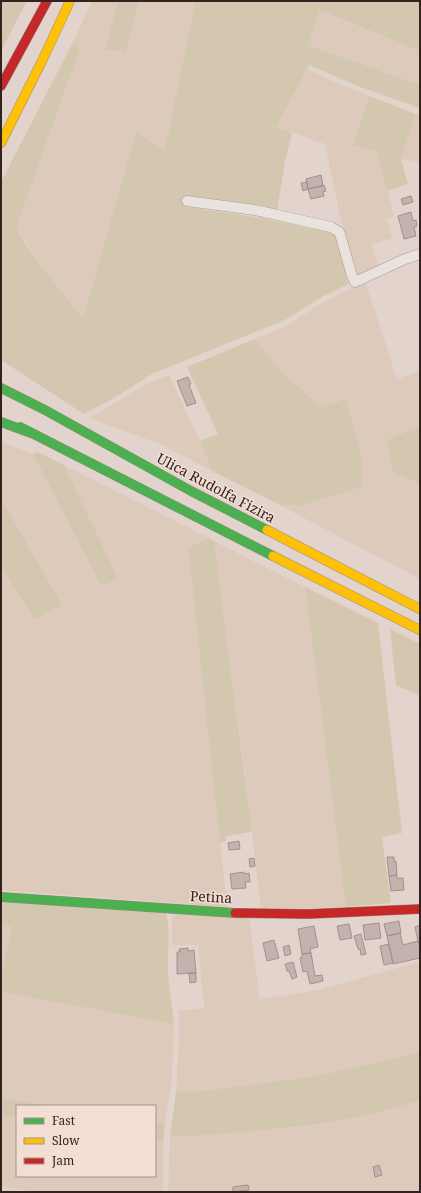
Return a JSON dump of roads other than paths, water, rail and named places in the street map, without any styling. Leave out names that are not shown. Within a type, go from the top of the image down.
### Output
[{"type":"main road","points":[[1,86],[47,1]]},
{"type":"main road","points":[[1,143],[70,1]]},
{"type":"main road","name":"Ulica Rudolfa Fizira","points":[[1,388],[45,410],[190,491],[420,610]]},
{"type":"main road","points":[[1,417],[420,630]]},
{"type":"main road","points":[[1,422],[31,433]]},
{"type":"main road","name":"Petina","points":[[1,897],[271,914],[420,909]]},
{"type":"street","points":[[187,201],[248,209],[331,227],[340,234],[355,282],[405,259],[420,254]]}]
